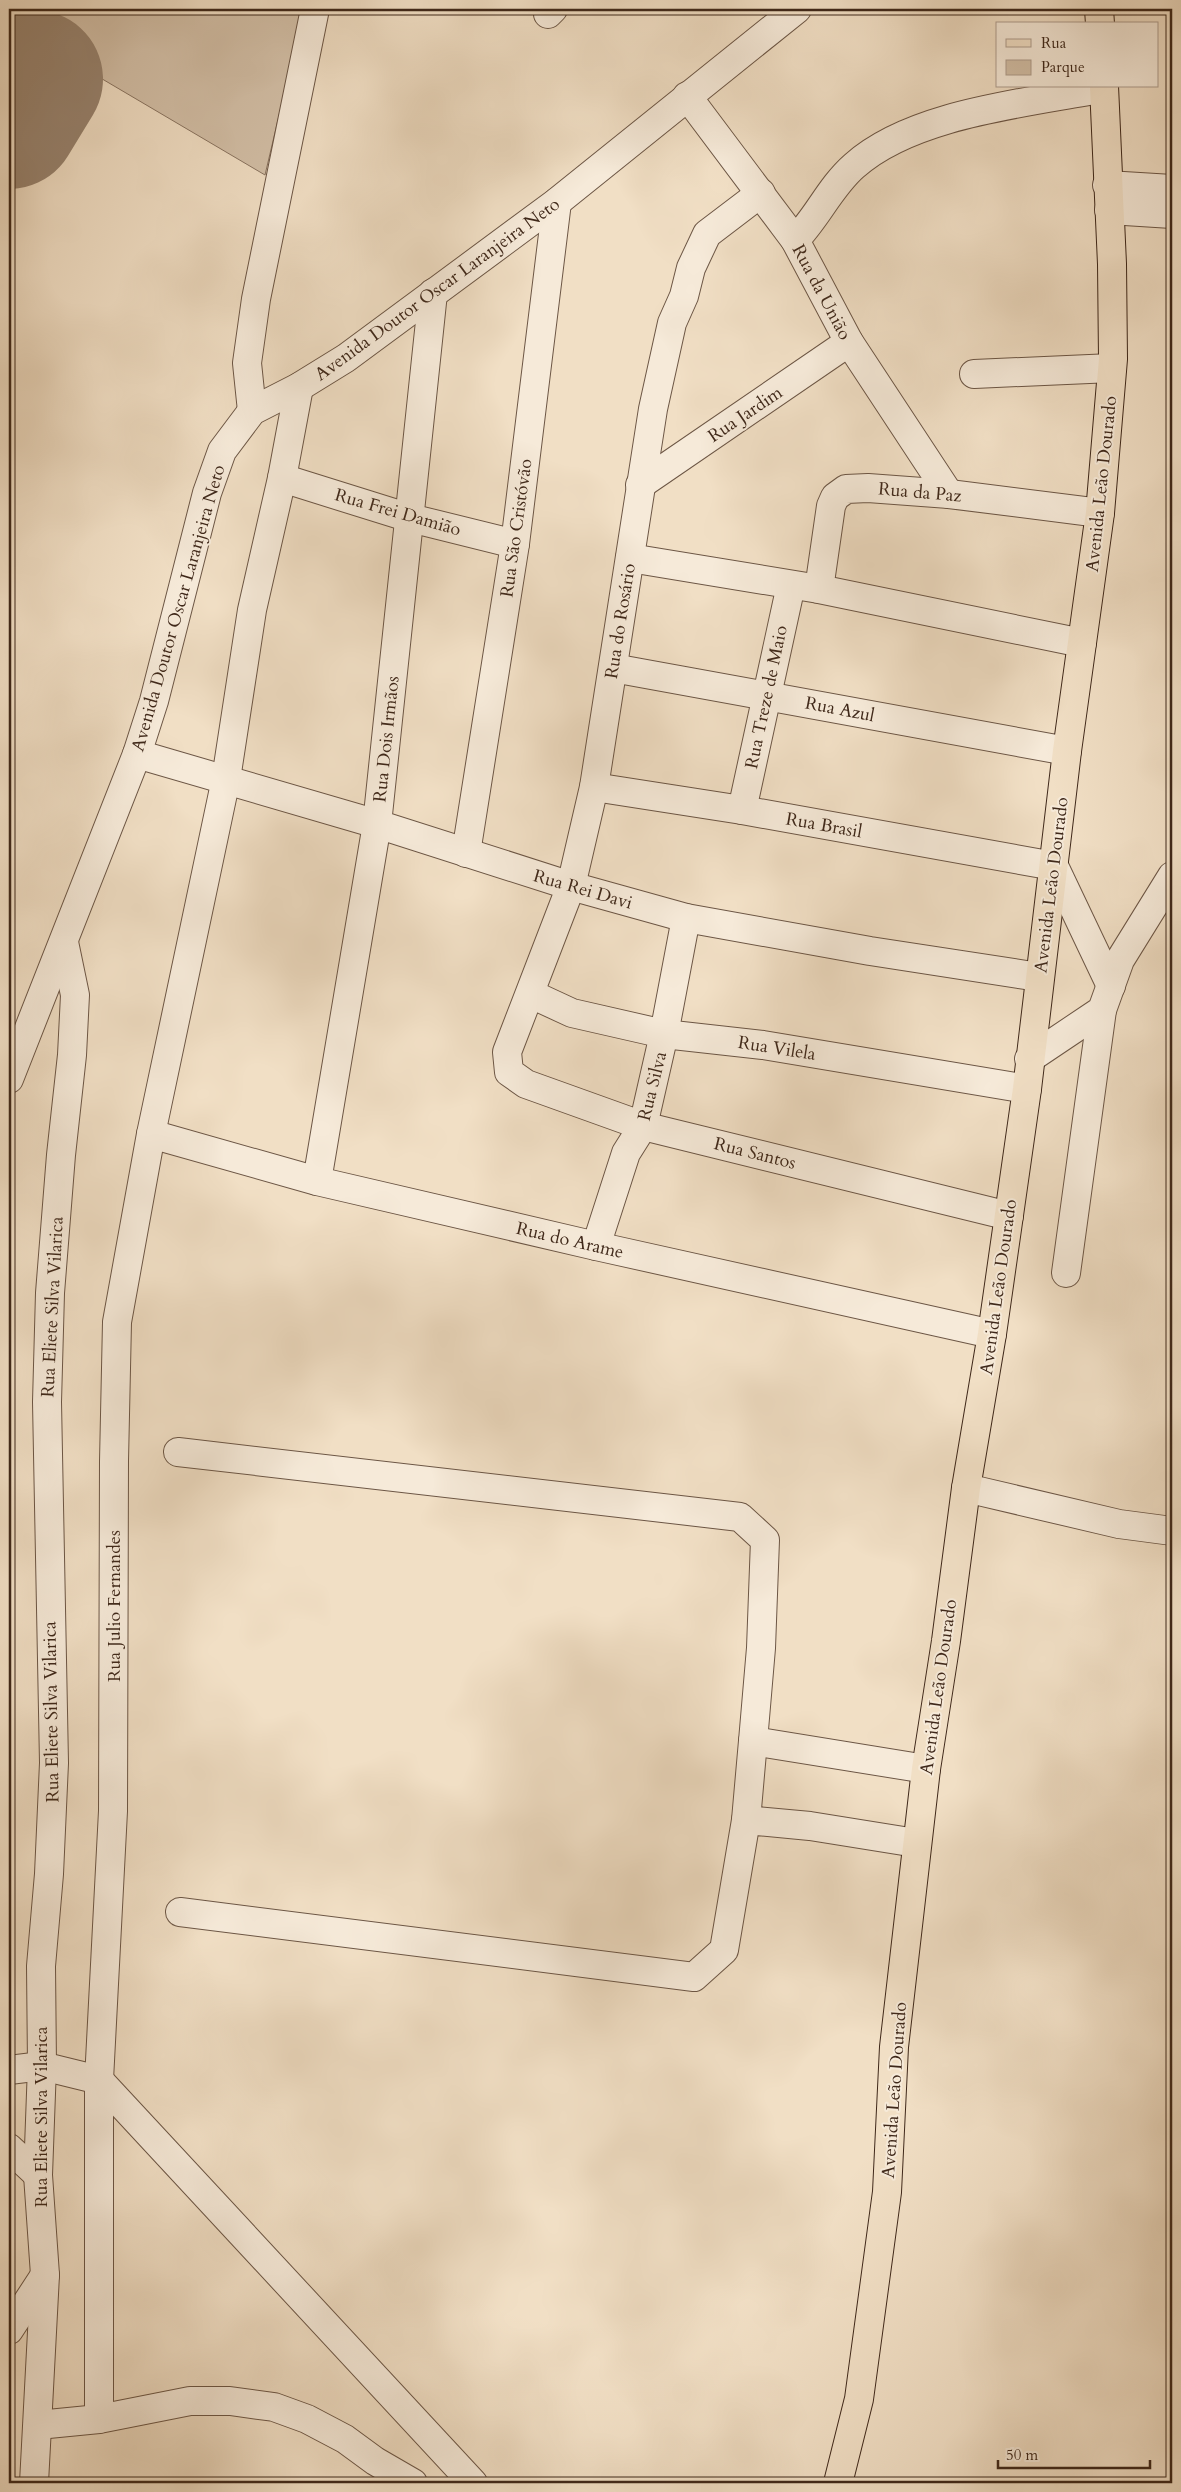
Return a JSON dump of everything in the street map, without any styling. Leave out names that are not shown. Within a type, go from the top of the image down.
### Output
[{"type":"main road","points":[[1099,9],[1100,22]]},
{"type":"main road","name":"Avenida Leão Dourado","points":[[838,2483],[859,2399],[887,2192],[894,2047],[916,1843],[946,1641],[966,1488],[992,1334],[1009,1216],[1067,751],[1100,513],[1112,368],[1104,88]]},
{"type":"street","points":[[252,411],[248,363],[256,300],[315,9]]},
{"type":"street","name":"Avenida Doutor Oscar Laranjeira Neto","points":[[9,1079],[137,754],[154,701],[206,493],[222,450],[252,411],[299,388],[346,358],[557,202],[797,9]]},
{"type":"street","points":[[795,240],[811,224],[854,166],[884,144],[915,130],[962,116],[1099,88]]},
{"type":"street","name":"Rua da União","points":[[687,96],[795,240],[849,342],[949,494]]},
{"type":"street","points":[[1108,197],[1172,189]]},
{"type":"street","name":"Rua do Rosário","points":[[508,1072],[507,1052],[531,994],[571,886],[594,787],[640,485],[653,409],[672,323],[684,296],[691,268],[708,234],[761,193]]},
{"type":"street","points":[[1108,197],[1172,214]]},
{"type":"street","name":"Rua São Cristóvão","points":[[466,853],[515,544],[557,202]]},
{"type":"street","name":"Rua Dois Irmãos","points":[[317,1181],[377,824],[433,293]]},
{"type":"street","name":"Rua Jardim","points":[[640,485],[849,342]]},
{"type":"street","points":[[974,374],[1112,368]]},
{"type":"street","name":"Rua Julio Fernandes","points":[[100,2419],[99,2080],[113,1811],[114,1461],[117,1322],[151,1134],[226,779],[252,610],[282,478],[299,388]]},
{"type":"street","name":"Rua Frei Damião","points":[[282,478],[410,518],[515,544]]},
{"type":"street","name":"Rua da Paz","points":[[819,590],[831,506],[839,492],[846,489],[868,488],[949,494],[1100,513]]},
{"type":"street","points":[[630,558],[819,590],[1082,643]]},
{"type":"street","name":"Rua Treze de Maio","points":[[742,810],[765,695],[791,585]]},
{"type":"street","name":"Rua Azul","points":[[613,668],[1067,751]]},
{"type":"street","name":"Rua Rei Davi","points":[[137,754],[377,824],[571,886],[686,918],[870,951],[1039,977]]},
{"type":"street","name":"Rua Brasil","points":[[594,787],[742,810],[1054,866]]},
{"type":"street","points":[[1054,866],[1107,998]]},
{"type":"street","points":[[1066,1273],[1107,998],[1120,960],[1172,876]]},
{"type":"street","name":"Rua Silva","points":[[596,1246],[626,1153],[643,1126],[664,1034],[686,918]]},
{"type":"street","name":"Rua Eliete Silva Vilarica","points":[[34,2483],[45,2276],[38,2175],[42,2066],[41,1966],[51,1849],[54,1763],[47,1402],[50,1293],[61,1155],[72,1055],[75,995],[64,942]]},
{"type":"street","name":"Rua Vilela","points":[[531,994],[572,1013],[664,1034],[763,1045],[1026,1088]]},
{"type":"street","points":[[1029,1059],[1107,998]]},
{"type":"street","name":"Rua Santos","points":[[508,1072],[526,1084],[643,1126],[1009,1216]]},
{"type":"street","name":"Rua do Arame","points":[[151,1134],[317,1181],[596,1246],[992,1334]]},
{"type":"street","points":[[178,1452],[740,1517],[765,1540],[761,1648],[746,1820],[724,1950],[694,1977],[180,1912]]},
{"type":"street","points":[[966,1488],[1119,1524],[1172,1531]]},
{"type":"street","points":[[753,1741],[926,1769]]},
{"type":"street","points":[[746,1820],[810,1826],[916,1843]]},
{"type":"street","points":[[9,2070],[42,2066],[99,2080],[473,2483]]},
{"type":"street","points":[[9,2148],[38,2175]]},
{"type":"street","points":[[9,2330],[45,2276]]},
{"type":"street","points":[[38,2425],[100,2419],[190,2400],[230,2401],[274,2408],[307,2419],[413,2483]]},
{"type":"green space","points":[[9,9],[304,9],[265,175],[9,24]]},
{"type":"runway","points":[[9,120],[34,79]]}]
